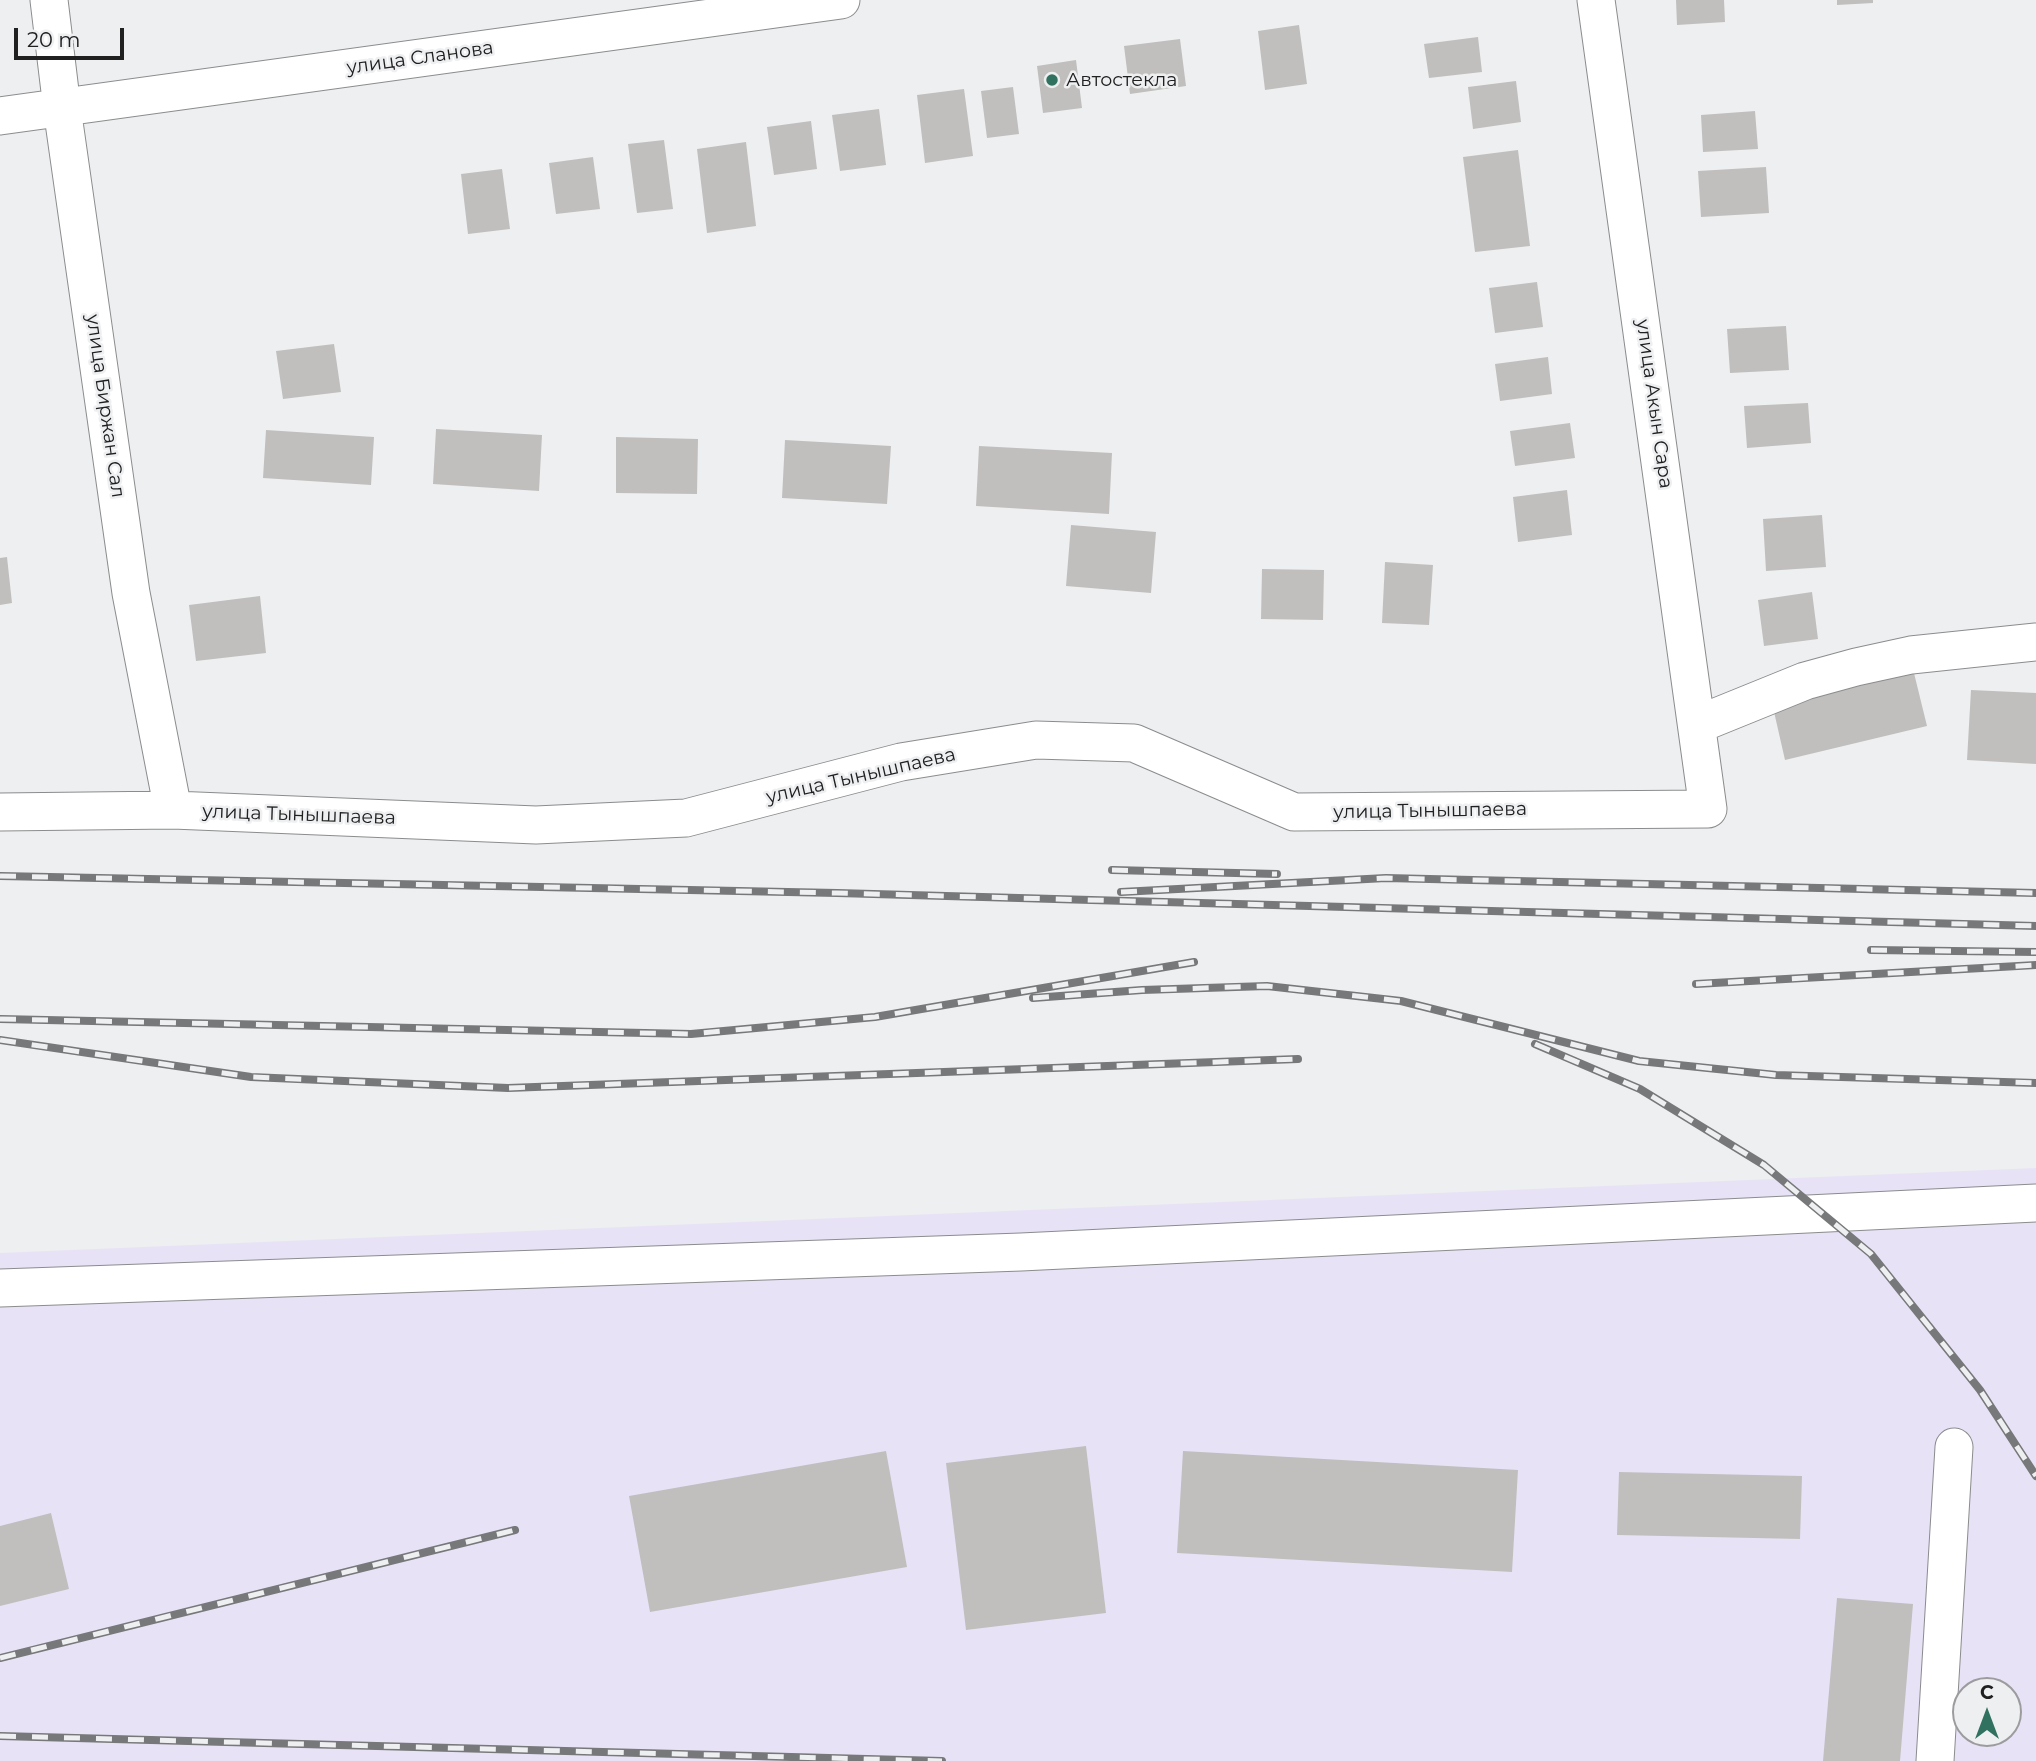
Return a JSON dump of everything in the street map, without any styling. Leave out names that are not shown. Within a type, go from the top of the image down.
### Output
[{"type":"street","name":"улица Биржан Сал","points":[[49,0],[131,593],[173,810]]},
{"type":"street","name":"улица Сланова","points":[[0,116],[841,0]]},
{"type":"street","name":"улица Акын Сара","points":[[1596,0],[1699,724],[1708,808]]},
{"type":"street","points":[[1699,724],[1805,681],[1856,667],[1911,655],[2036,642]]},
{"type":"street","name":"улица Тынышпаева","points":[[0,812],[173,810],[536,825],[686,818],[901,762],[1036,740],[1134,743],[1294,812],[1708,808]]},
{"type":"street","points":[[0,1288],[1035,1252],[2036,1203]]},
{"type":"street","points":[[1935,1761],[1954,1447]]},
{"type":"shaded area","points":[[2036,1168],[2036,1761],[0,1761],[0,1253]]},
{"type":"building","points":[[1676,0],[1724,0],[1725,22],[1677,25]]},
{"type":"building","points":[[1837,0],[1873,0],[1873,3],[1837,5]]},
{"type":"building","points":[[1299,25],[1307,84],[1265,90],[1258,31]]},
{"type":"building","points":[[1478,37],[1482,72],[1429,78],[1424,44]]},
{"type":"building","points":[[1180,39],[1186,86],[1130,94],[1124,46]]},
{"type":"building","points":[[1076,60],[1082,108],[1043,113],[1037,66]]},
{"type":"building","points":[[1516,81],[1521,122],[1473,129],[1468,87]]},
{"type":"building","points":[[1013,87],[1019,134],[987,138],[981,91]]},
{"type":"building","points":[[964,89],[973,156],[925,163],[917,95]]},
{"type":"building","points":[[879,109],[886,165],[840,171],[832,115]]},
{"type":"building","points":[[1755,111],[1758,149],[1703,152],[1701,115]]},
{"type":"building","points":[[811,121],[817,169],[774,175],[767,127]]},
{"type":"building","points":[[664,140],[673,209],[637,213],[628,144]]},
{"type":"building","points":[[746,142],[756,226],[707,233],[697,149]]},
{"type":"building","points":[[1518,150],[1530,246],[1475,252],[1463,157]]},
{"type":"building","points":[[593,157],[600,209],[556,214],[549,163]]},
{"type":"building","points":[[1766,167],[1769,213],[1701,217],[1698,171]]},
{"type":"building","points":[[502,169],[510,229],[468,234],[461,174]]},
{"type":"building","points":[[1537,282],[1543,327],[1495,333],[1489,288]]},
{"type":"building","points":[[1786,326],[1789,370],[1730,373],[1727,329]]},
{"type":"building","points":[[334,344],[341,392],[283,399],[276,351]]},
{"type":"building","points":[[1548,357],[1552,394],[1500,401],[1495,364]]},
{"type":"building","points":[[1808,403],[1811,443],[1747,448],[1744,406]]},
{"type":"building","points":[[1570,423],[1575,458],[1515,466],[1510,431]]},
{"type":"building","points":[[436,429],[542,435],[539,491],[433,484]]},
{"type":"building","points":[[266,430],[374,437],[371,485],[263,478]]},
{"type":"building","points":[[616,437],[698,439],[697,494],[616,493]]},
{"type":"building","points":[[785,440],[891,446],[887,504],[782,498]]},
{"type":"building","points":[[979,446],[1112,453],[1109,514],[976,506]]},
{"type":"building","points":[[1567,490],[1572,535],[1518,542],[1513,497]]},
{"type":"building","points":[[1822,515],[1826,567],[1766,571],[1763,519]]},
{"type":"building","points":[[1071,525],[1156,532],[1151,593],[1066,586]]},
{"type":"building","points":[[7,557],[12,603],[0,605],[0,558]]},
{"type":"building","points":[[1385,562],[1433,565],[1429,625],[1382,623]]},
{"type":"building","points":[[1262,569],[1324,570],[1323,620],[1261,619]]},
{"type":"building","points":[[1812,592],[1818,639],[1764,646],[1758,600]]},
{"type":"building","points":[[260,596],[266,653],[196,661],[189,605]]},
{"type":"building","points":[[1913,669],[1927,726],[1785,760],[1772,703]]},
{"type":"building","points":[[1971,690],[2036,693],[2036,764],[1967,760]]},
{"type":"building","points":[[1086,1446],[1106,1613],[966,1630],[946,1463]]},
{"type":"building","points":[[886,1451],[907,1567],[650,1612],[629,1496]]},
{"type":"building","points":[[1183,1451],[1518,1470],[1512,1572],[1177,1553]]},
{"type":"building","points":[[1619,1472],[1802,1476],[1800,1539],[1617,1535]]},
{"type":"building","points":[[51,1513],[69,1589],[0,1606],[0,1526]]},
{"type":"building","points":[[1837,1598],[1913,1604],[1900,1761],[1823,1761]]},
{"type":"railway","points":[[1112,870],[1277,874]]},
{"type":"railway","points":[[0,876],[837,893],[2036,926]]},
{"type":"railway","points":[[1121,892],[1386,878],[2036,893]]},
{"type":"railway","points":[[1871,950],[2036,952]]},
{"type":"railway","points":[[0,1019],[691,1034],[875,1017],[1194,962]]},
{"type":"railway","points":[[1696,984],[2036,965]]},
{"type":"railway","points":[[1033,998],[1142,990],[1267,986],[1401,1001],[1639,1061],[1776,1075],[2036,1083]]},
{"type":"railway","points":[[0,1040],[251,1077],[508,1088],[1298,1059]]},
{"type":"railway","points":[[1535,1044],[1640,1089],[1764,1165],[1871,1254],[1980,1390],[2036,1476]]},
{"type":"railway","points":[[0,1658],[515,1530]]},
{"type":"railway","points":[[0,1736],[942,1761]]},
{"type":"place","name":"Автостекла","points":[[1052,80]]}]
